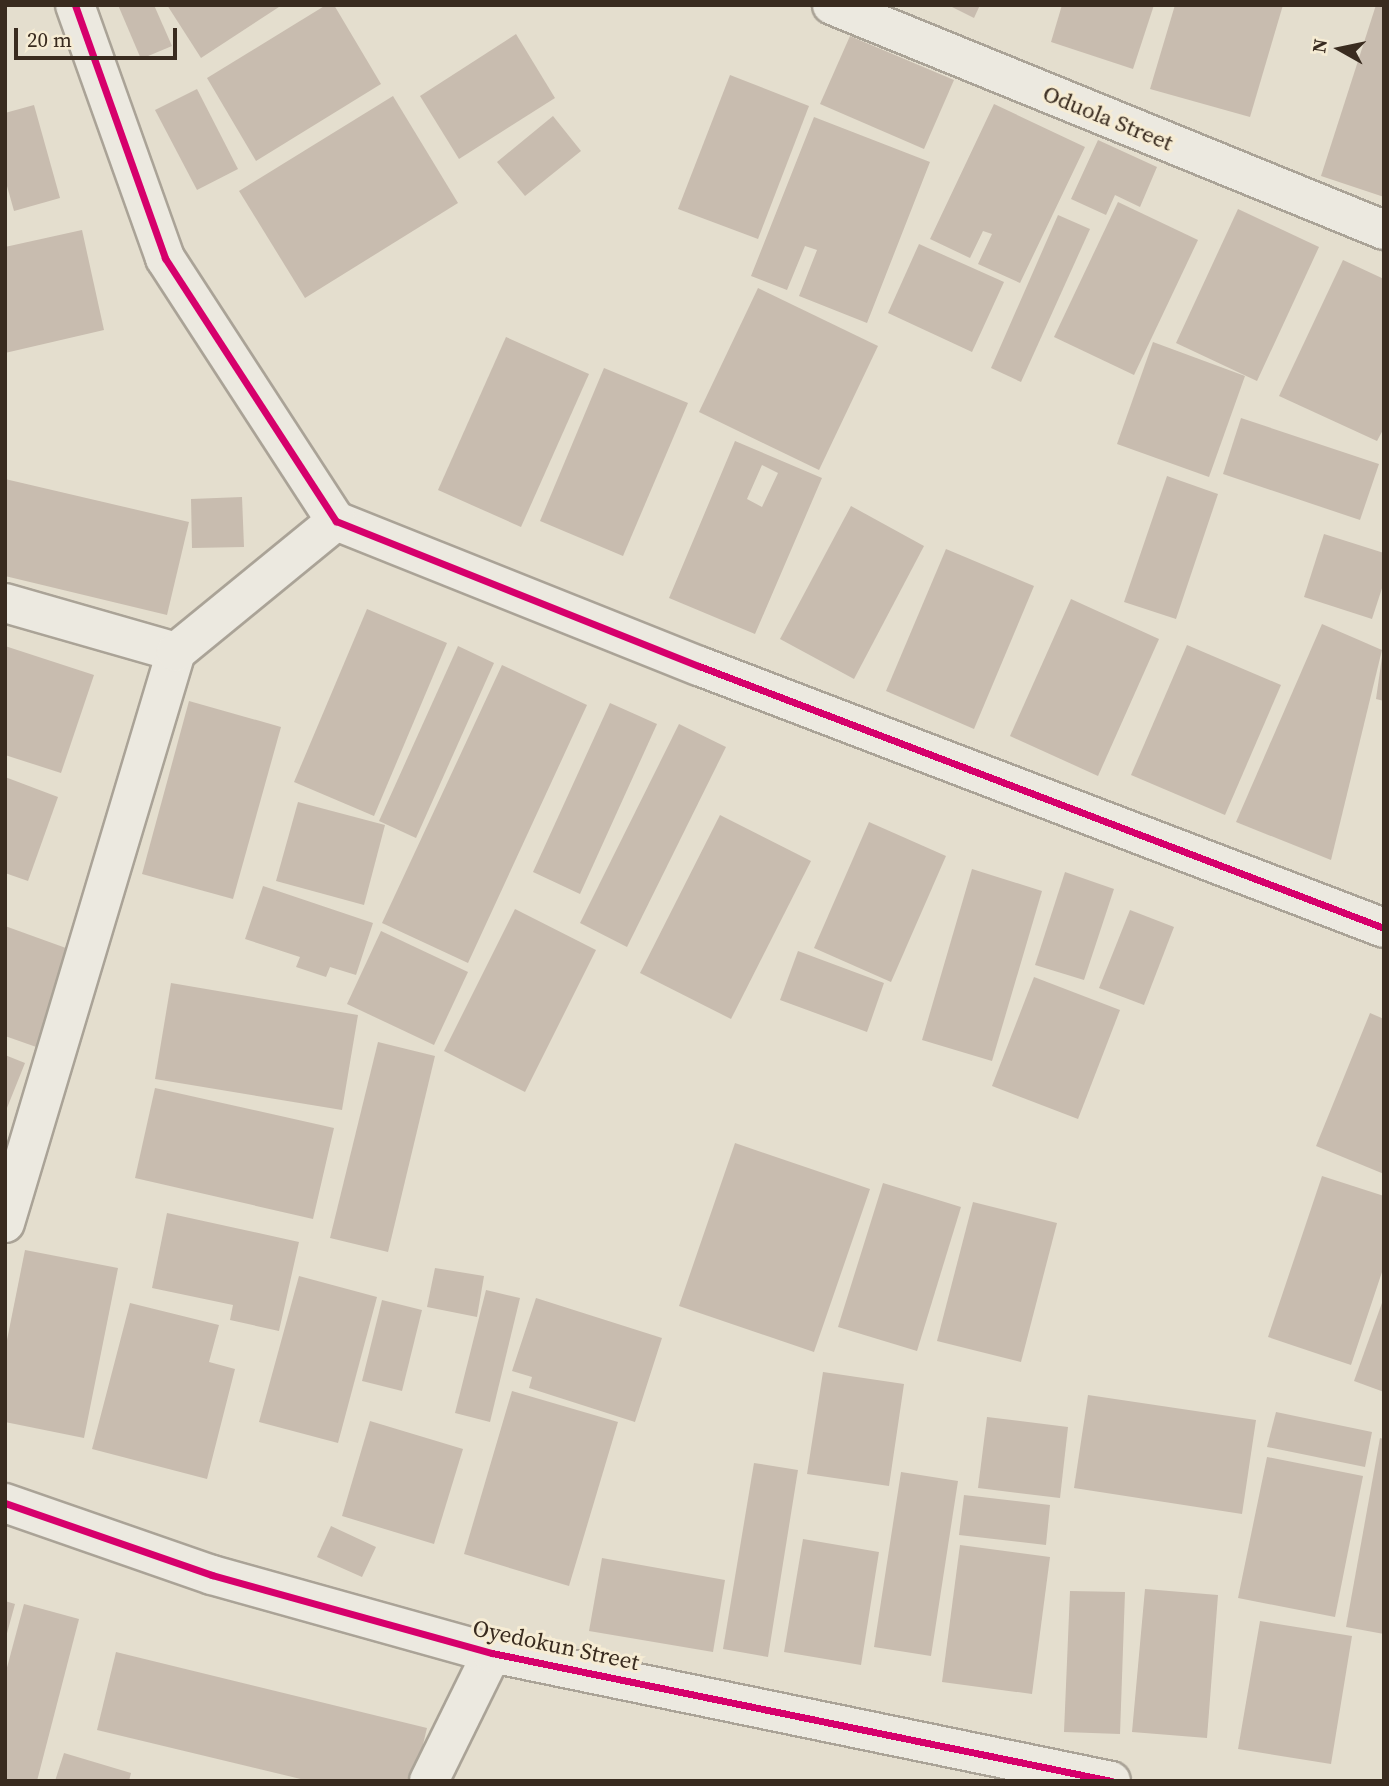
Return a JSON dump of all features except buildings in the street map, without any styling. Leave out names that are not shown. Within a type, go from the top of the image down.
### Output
[{"type":"street","points":[[75,5],[165,258],[336,521],[699,666],[1384,928]]},
{"type":"street","name":"Oduola Street","points":[[832,5],[1384,230]]},
{"type":"street","points":[[5,1223],[176,652],[336,521]]},
{"type":"street","points":[[5,603],[176,652]]},
{"type":"street","name":"Oyedokun Street","points":[[5,1503],[212,1575],[492,1653],[1111,1781]]},
{"type":"street","points":[[429,1781],[492,1653]]},
{"type":"cycle path","points":[[75,5],[165,258],[336,521],[699,666],[1384,928]]},
{"type":"cycle path","points":[[5,1503],[212,1575],[492,1653],[1111,1781]]}]
